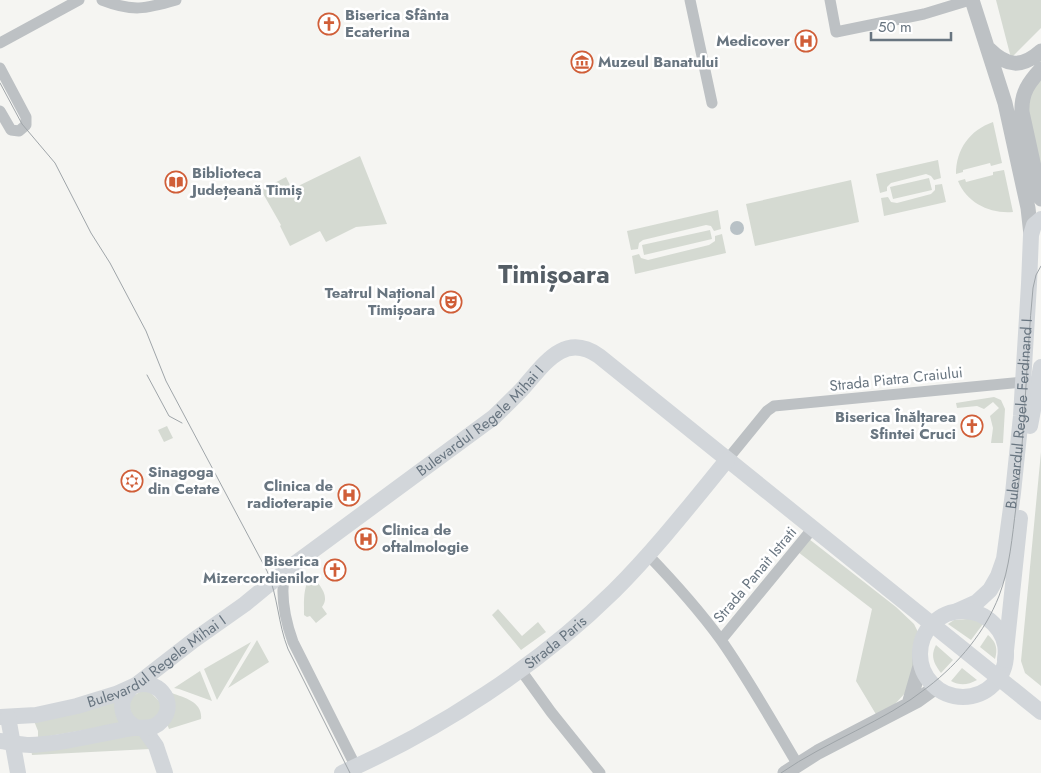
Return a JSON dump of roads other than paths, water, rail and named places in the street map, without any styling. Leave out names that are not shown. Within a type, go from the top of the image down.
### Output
[{"type":"main road","name":"Bulevardul Regele Ferdinand I","points":[[932,624],[942,616],[973,605],[981,599],[993,586],[1001,571],[1013,493],[1037,228]]},
{"type":"main road","name":"Bulevardul Regele Mihai I","points":[[4,717],[36,715],[77,706],[133,687],[245,604],[285,571],[494,417],[552,356],[566,349],[581,348],[595,353],[1041,712]]},
{"type":"main road","name":"Bulevardul Regele Ferdinand I","points":[[998,678],[1005,660],[1032,412],[1041,367]]},
{"type":"main road","name":"Strada Paris","points":[[353,771],[441,722],[520,669],[595,610],[648,555],[728,460]]},
{"type":"main road","points":[[957,611],[977,613],[995,625],[1005,644],[1005,660]]},
{"type":"main road","points":[[932,624],[924,637],[920,652],[926,674],[936,687],[955,696],[970,696],[984,691],[998,678]]},
{"type":"main road","points":[[6,742],[29,745],[59,742],[140,728],[156,726],[162,721],[167,710],[167,701],[162,691],[148,683],[133,687],[122,700],[122,709],[125,718],[132,725],[140,728],[156,746],[165,773]]},
{"type":"main road","points":[[4,717],[6,742],[18,773]]},
{"type":"street","points":[[0,43],[79,0]]},
{"type":"street","points":[[102,0],[120,7],[136,9],[176,0]]},
{"type":"street","points":[[690,0],[712,102]]},
{"type":"street","points":[[830,0],[836,32],[928,14],[971,0],[989,49],[1005,103],[1028,208],[1037,228]]},
{"type":"street","points":[[989,49],[998,57],[1011,64],[1029,60],[1041,51]]},
{"type":"street","points":[[0,68],[25,115],[26,125],[20,130],[11,130],[0,111]]},
{"type":"street","points":[[1041,69],[1027,86],[1022,103],[1022,112],[1041,198]]},
{"type":"street","name":"Strada Piatra Craiului","points":[[728,460],[772,407],[1024,382]]},
{"type":"street","name":"Strada Panait Istrati","points":[[721,640],[813,528]]},
{"type":"street","points":[[648,555],[667,574],[721,640],[768,713],[791,769],[925,695],[936,687]]},
{"type":"street","points":[[285,571],[282,585],[283,599],[290,636],[353,771]]},
{"type":"street","points":[[909,704],[920,666],[920,652]]},
{"type":"street","points":[[520,669],[595,771]]},
{"type":"tram line","points":[[0,83],[22,124],[55,163],[91,233],[110,263],[146,331],[166,381],[267,571],[274,590],[288,649],[350,773]]},
{"type":"tram line","points":[[781,773],[817,751],[893,711],[928,687],[950,668],[970,646],[993,609],[1006,574],[1012,541],[1019,480],[1033,288],[1036,275],[1041,266]]},
{"type":"tram line","points":[[147,375],[169,416],[182,423]]},
{"type":"place","name":"Biserica Sfânta Ecaterina","points":[[329,24]]},
{"type":"place","name":"Medicover","points":[[806,41]]},
{"type":"place","name":"Muzeul Banatului","points":[[582,62]]},
{"type":"place","name":"Biblioteca Județeană Timiș","points":[[176,182]]},
{"type":"place","name":"Teatrul Național Timișoara","points":[[451,302]]},
{"type":"place","name":"Biserica Înălțarea Sfintei Cruci","points":[[972,426]]},
{"type":"place","name":"Sinagoga din Cetate","points":[[132,481]]},
{"type":"place","name":"Clinica de radioterapie","points":[[349,495]]},
{"type":"place","name":"Clinica de oftalmologie","points":[[366,539]]},
{"type":"place","name":"Biserica Mizercordienilor","points":[[335,570]]},
{"type":"district","name":"Timișoara","points":[[554,274]]}]
